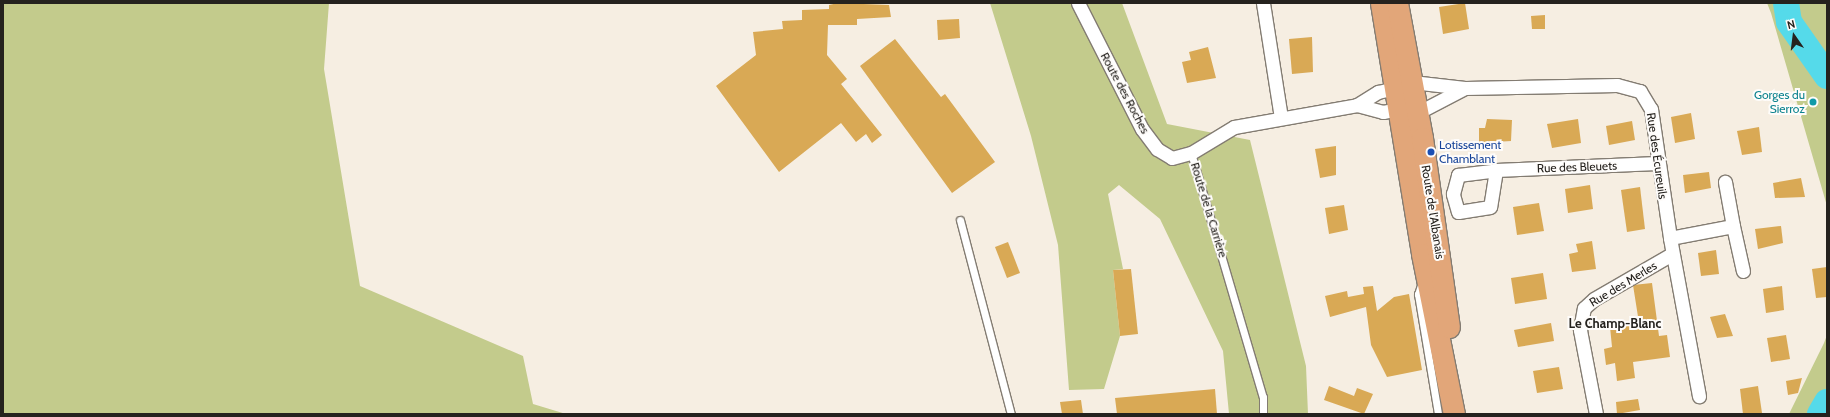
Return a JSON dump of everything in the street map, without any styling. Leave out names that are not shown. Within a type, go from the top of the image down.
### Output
[{"type":"main road","name":"Route de l'Albanais","points":[[1387,5],[1407,97],[1430,189],[1451,345],[1447,376]]},
{"type":"main road","name":"Route de l'Albanais","points":[[1407,97],[1426,273],[1454,414]]},
{"type":"street","name":"Route des Roches","points":[[1078,3],[1146,134],[1157,149],[1172,158],[1191,153]]},
{"type":"street","points":[[1263,3],[1281,118]]},
{"type":"street","name":"Rue des Écureuils","points":[[1407,97],[1465,88],[1629,86],[1640,91],[1651,109],[1657,163],[1672,254],[1699,396]]},
{"type":"street","name":"Rue des Écureuils","points":[[1407,97],[1465,88]]},
{"type":"street","name":"Route de la Carrière","points":[[1191,153],[1234,127],[1357,105],[1378,92],[1407,97]]},
{"type":"street","name":"Route de la Carrière","points":[[1357,105],[1383,112],[1407,97]]},
{"type":"street","name":"Rue des Bleuets","points":[[1496,170],[1657,163]]},
{"type":"street","points":[[1725,182],[1743,271]]},
{"type":"street","points":[[1670,238],[1733,226]]},
{"type":"street","name":"Rue des Merles","points":[[1596,414],[1580,330],[1584,308],[1672,254]]},
{"type":"lane","name":"Route de la Carrière","points":[[1191,153],[1259,382],[1263,414]]},
{"type":"lane","points":[[960,220],[1011,414]]},
{"type":"lane","points":[[1426,273],[1418,294],[1438,414]]},
{"type":"green space","points":[[3,3],[329,3],[324,69],[360,286],[523,356],[533,404],[566,414],[3,414]]},
{"type":"green space","points":[[990,3],[1122,3],[1167,124],[1250,140],[1306,366],[1308,414],[1229,414],[1223,351],[1160,219],[1119,185],[1108,194],[1123,269],[1113,270],[1120,336],[1104,389],[1069,390],[1058,245],[1031,136]]},
{"type":"green space","name":"Gorges du Sierroz","points":[[1767,3],[1827,3],[1827,206],[1771,13]]},
{"type":"green space","points":[[1827,335],[1827,414],[1789,414],[1824,343]]},
{"type":"building","points":[[838,3],[889,5],[891,17],[857,19],[857,25],[828,25],[827,55],[847,79],[841,84],[882,135],[872,143],[866,134],[856,142],[841,123],[779,172],[716,86],[756,55],[753,32],[783,29],[782,21],[802,20],[802,10],[829,9],[829,5]]},
{"type":"building","points":[[1465,3],[1469,29],[1443,34],[1439,7]]},
{"type":"building","points":[[1545,15],[1545,29],[1532,29],[1531,16]]},
{"type":"building","points":[[959,19],[960,38],[938,40],[937,20]]},
{"type":"building","points":[[1312,37],[1313,72],[1292,74],[1289,39]]},
{"type":"building","points":[[895,39],[941,97],[945,94],[995,162],[952,193],[860,66]]},
{"type":"building","points":[[1208,47],[1216,78],[1187,83],[1182,62],[1191,60],[1189,52]]},
{"type":"building","points":[[1691,113],[1695,139],[1675,143],[1671,117]]},
{"type":"building","points":[[1487,119],[1512,120],[1511,141],[1479,143],[1479,128],[1485,128]]},
{"type":"building","points":[[1578,119],[1581,143],[1552,148],[1547,124]]},
{"type":"building","points":[[1632,121],[1635,140],[1609,145],[1606,126]]},
{"type":"building","points":[[1759,127],[1762,152],[1742,155],[1737,131]]},
{"type":"building","points":[[1336,146],[1336,175],[1320,178],[1315,149]]},
{"type":"building","points":[[1709,172],[1711,188],[1685,193],[1683,175]]},
{"type":"building","points":[[1801,178],[1805,197],[1775,198],[1773,183]]},
{"type":"building","points":[[1590,185],[1593,209],[1568,213],[1565,189]]},
{"type":"building","points":[[1640,187],[1645,229],[1627,232],[1621,190]]},
{"type":"building","points":[[1539,203],[1544,231],[1517,235],[1513,207]]},
{"type":"building","points":[[1344,205],[1348,230],[1329,234],[1325,208]]},
{"type":"building","points":[[1781,226],[1783,243],[1758,249],[1755,229]]},
{"type":"building","points":[[1592,241],[1596,269],[1572,272],[1569,254],[1578,252],[1576,244]]},
{"type":"building","points":[[1008,242],[1020,273],[1007,278],[995,247]]},
{"type":"building","points":[[1716,250],[1719,274],[1701,276],[1698,253]]},
{"type":"building","points":[[1827,267],[1827,297],[1816,298],[1812,269]]},
{"type":"building","points":[[1131,269],[1138,334],[1120,336],[1113,270]]},
{"type":"building","points":[[1543,273],[1547,299],[1515,304],[1511,278]]},
{"type":"building","points":[[1652,283],[1659,336],[1667,335],[1670,357],[1633,362],[1635,378],[1617,381],[1615,363],[1606,365],[1604,349],[1612,347],[1610,327],[1639,323],[1633,285]]},
{"type":"building","points":[[1373,286],[1377,311],[1394,297],[1409,294],[1422,370],[1387,377],[1371,345],[1366,307],[1330,317],[1325,296],[1347,291],[1348,297],[1364,294],[1363,287]]},
{"type":"building","points":[[1782,286],[1784,310],[1766,313],[1763,289]]},
{"type":"building","points":[[1725,314],[1733,336],[1717,338],[1710,317]]},
{"type":"building","points":[[1551,323],[1554,341],[1518,347],[1514,330]]},
{"type":"building","points":[[1786,335],[1790,359],[1771,362],[1767,338]]},
{"type":"building","points":[[1559,367],[1563,389],[1537,393],[1533,371]]},
{"type":"building","points":[[1802,378],[1798,393],[1788,395],[1786,381]]},
{"type":"building","points":[[1329,386],[1354,396],[1357,388],[1373,394],[1364,414],[1324,400]]},
{"type":"building","points":[[1758,386],[1762,413],[1743,414],[1740,389]]},
{"type":"building","points":[[1215,389],[1217,414],[1117,414],[1115,398]]},
{"type":"building","points":[[1638,399],[1640,410],[1617,414],[1616,402]]},
{"type":"building","points":[[1081,400],[1083,414],[1062,414],[1060,402]]},
{"type":"waterway","points":[[1786,3],[1789,22],[1827,76]]},
{"type":"waterway","points":[[1820,414],[1827,402]]},
{"type":"place","name":"Gorges du Sierroz","points":[[1813,102]]},
{"type":"place","name":"Lotissement Chamblant","points":[[1431,152]]},
{"type":"district","name":"Le Champ-Blanc","points":[[1615,323]]}]
